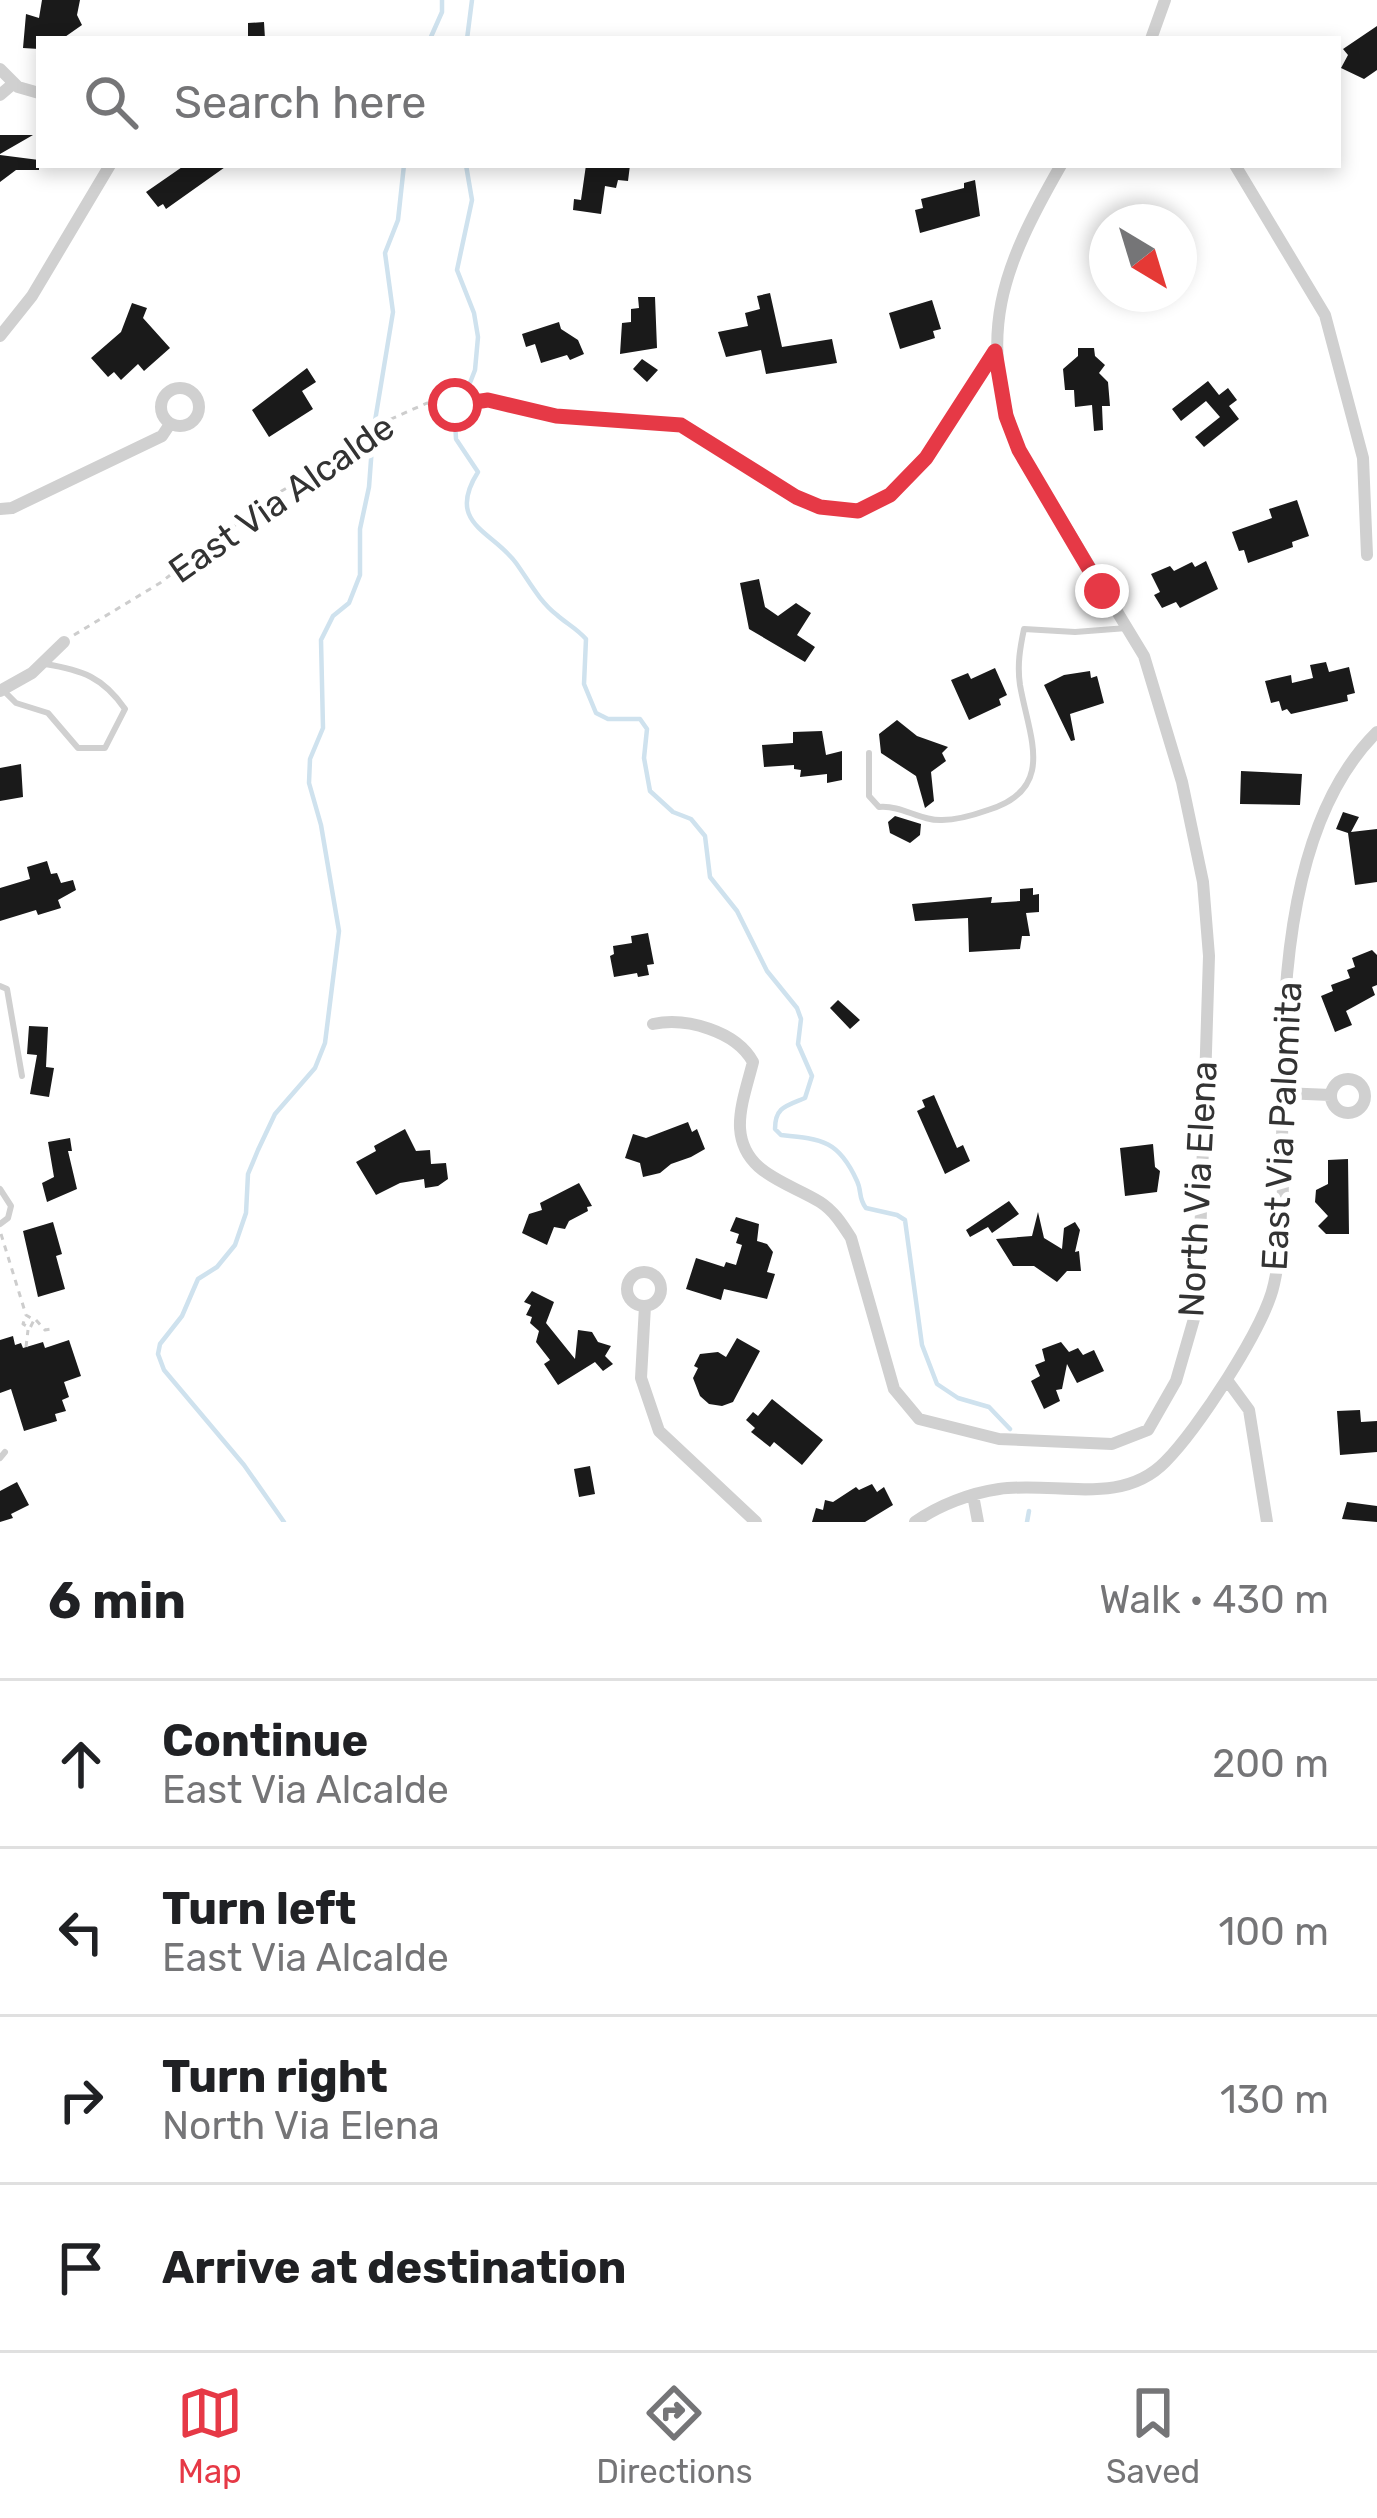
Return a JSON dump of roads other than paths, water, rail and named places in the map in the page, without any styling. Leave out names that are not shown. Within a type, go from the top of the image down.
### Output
[{"type":"street","points":[[1155,36],[1165,0]]},
{"type":"street","points":[[0,69],[14,83],[36,93]]},
{"type":"street","points":[[0,95],[14,83]]},
{"type":"street","points":[[0,336],[32,296],[108,168]]},
{"type":"street","points":[[556,416],[681,425],[796,497],[820,507],[858,511],[890,495],[926,458],[995,351],[1008,268],[1059,168]]},
{"type":"street","points":[[1237,168],[1325,315],[1363,458],[1367,555]]},
{"type":"street","name":"North Via Elena","points":[[652,1024],[669,1021],[704,1028],[746,1049],[753,1062],[740,1124],[743,1144],[763,1173],[817,1200],[844,1226],[894,1389],[919,1419],[999,1439],[1068,1444],[1112,1444],[1148,1430],[1176,1381],[1198,1305],[1209,956],[1203,882],[1182,782],[1144,656],[1019,450],[1006,416],[995,351]]},
{"type":"street","points":[[0,509],[12,508],[150,442],[170,424]]},
{"type":"street","points":[[1,690],[64,642]]},
{"type":"street","name":"East Via Palomita","points":[[915,1522],[973,1495],[1035,1487],[1113,1489],[1136,1481],[1167,1460],[1227,1380],[1274,1288],[1285,1185],[1282,1093],[1289,958],[1312,838],[1334,785],[1377,732]]},
{"type":"street","points":[[1282,1093],[1331,1095]]},
{"type":"street","points":[[645,1306],[641,1378],[659,1431],[756,1522]]},
{"type":"street","points":[[1227,1380],[1249,1410],[1267,1522]]},
{"type":"street","points":[[973,1495],[978,1522]]},
{"type":"lane","points":[[869,753],[869,796],[879,807],[893,806],[929,820],[945,820],[1014,802],[1024,792],[1032,763],[1033,733],[1018,664],[1024,629],[1126,628]]},
{"type":"lane","points":[[1,690],[16,703],[48,713],[78,748],[105,748],[125,709],[110,687],[84,670],[41,663]]},
{"type":"lane","points":[[0,986],[7,989],[22,1076]]},
{"type":"lane","points":[[0,1189],[11,1206],[0,1228]]},
{"type":"waterway","points":[[431,36],[442,0]]},
{"type":"waterway","points":[[467,36],[472,0]]},
{"type":"waterway","points":[[284,1522],[244,1465],[164,1370],[158,1354],[198,1279],[217,1267],[235,1245],[246,1213],[248,1174],[258,1150],[275,1114],[315,1068],[325,1043],[339,931],[309,783],[310,759],[323,728],[321,640],[333,616],[349,603],[360,575],[360,529],[393,312],[385,253],[398,220],[404,168]]},
{"type":"waterway","points":[[467,168],[472,200],[457,270],[478,337],[475,370],[455,421],[456,439],[478,472],[469,490],[469,515],[516,563],[545,604],[586,639],[584,684],[596,713],[608,719],[640,719],[647,729],[644,758],[650,791],[673,812],[691,819],[705,836],[710,877],[737,911],[767,971],[797,1008],[801,1019],[798,1044],[812,1076],[805,1098],[779,1112],[775,1129],[781,1135],[828,1144],[850,1168],[866,1208],[905,1220],[922,1345],[937,1384],[958,1398],[989,1407],[1010,1429]]},
{"type":"waterway","points":[[1027,1522],[1029,1511]]}]
